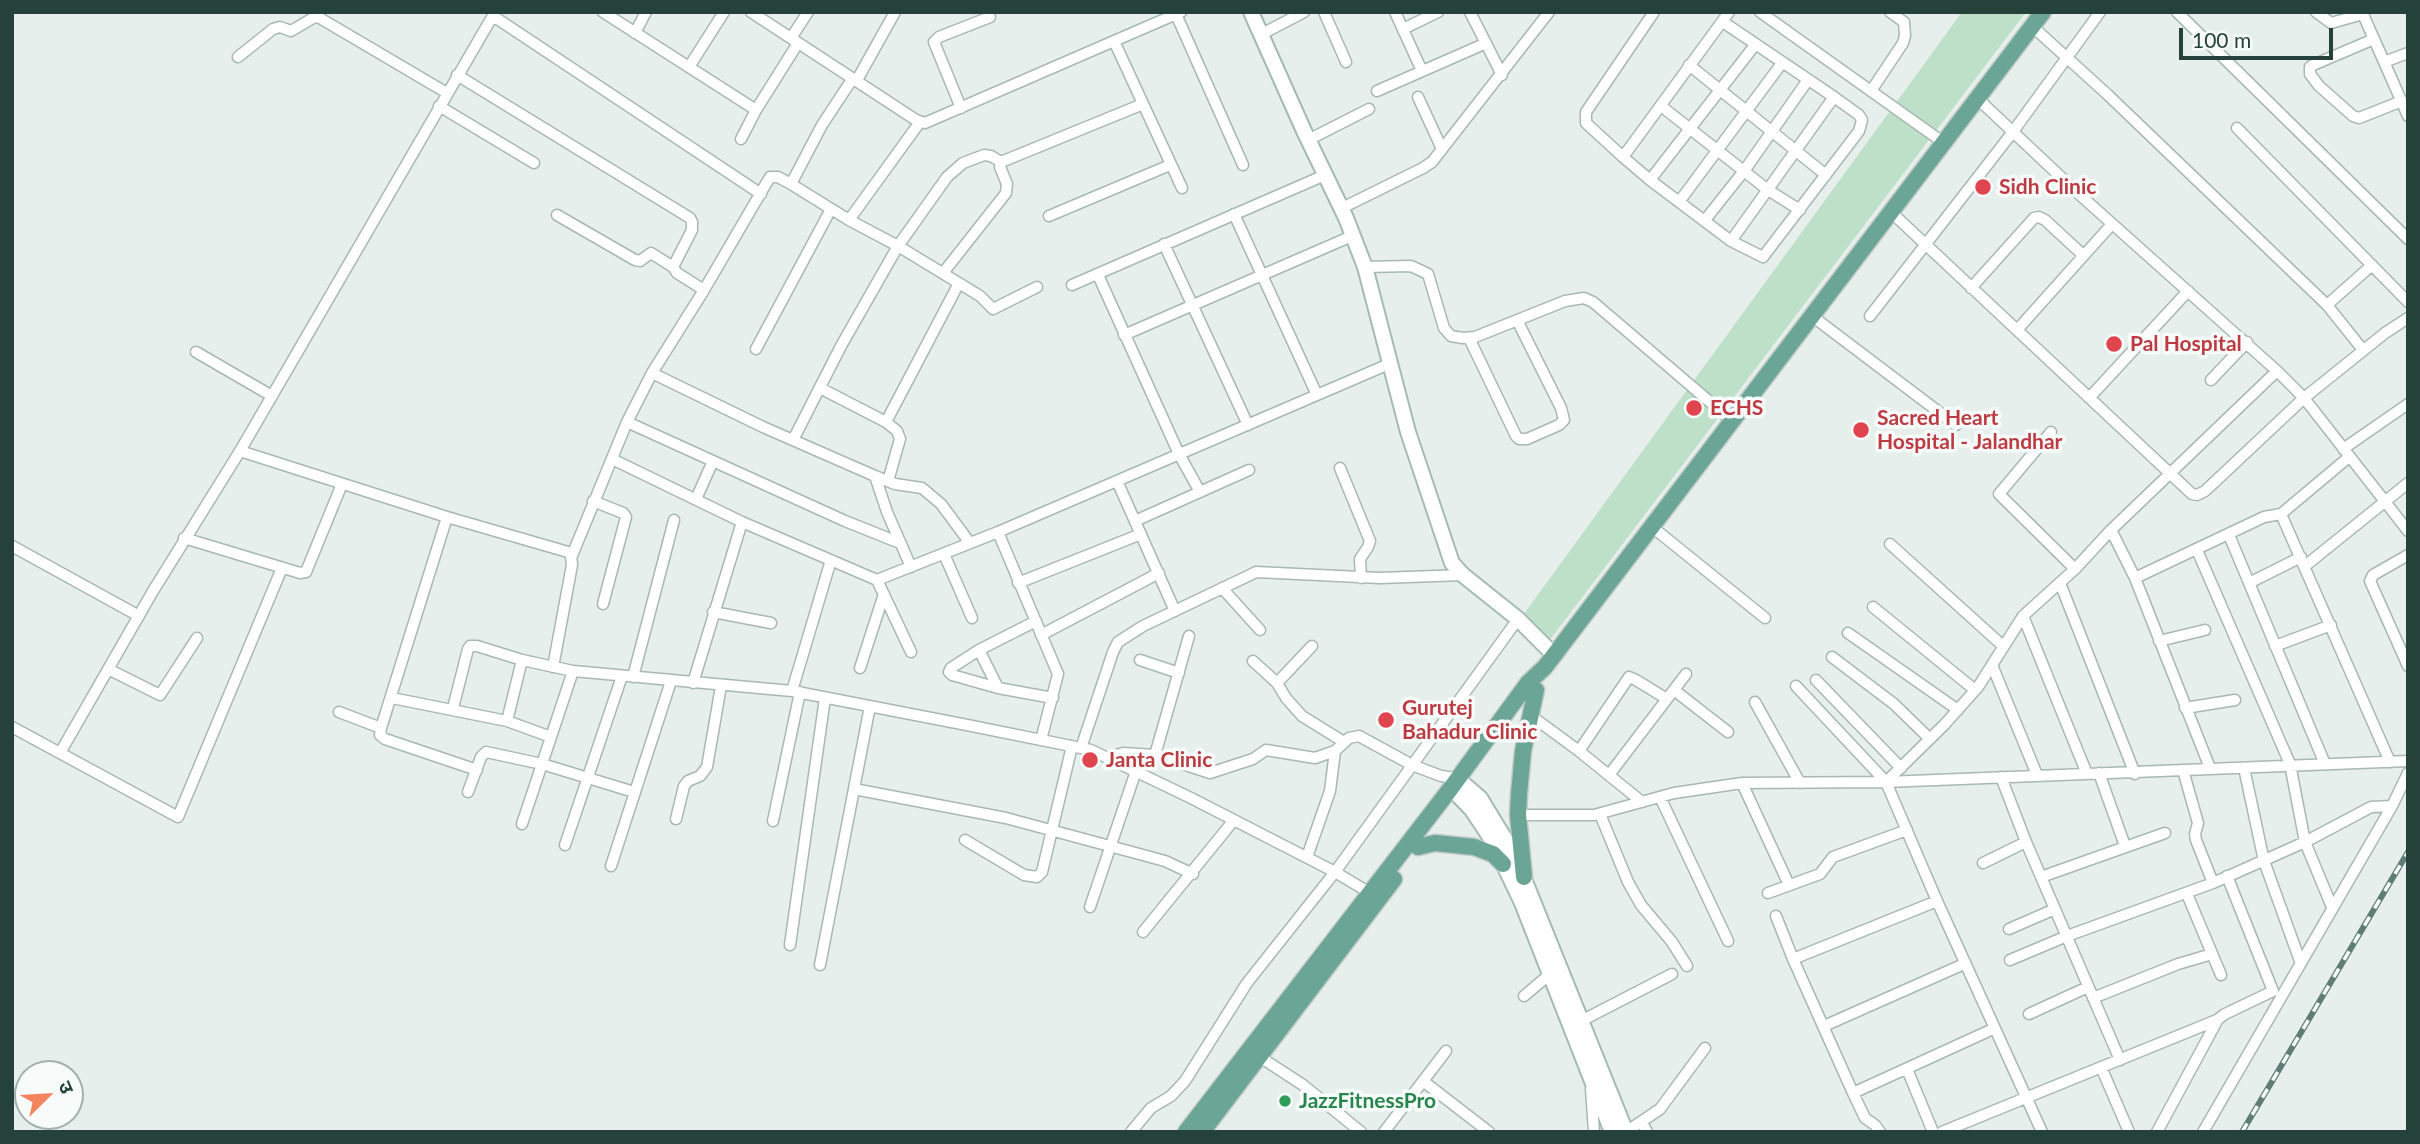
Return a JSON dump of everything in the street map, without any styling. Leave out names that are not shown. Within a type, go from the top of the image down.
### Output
[{"type":"main road","points":[[1186,1132],[2043,12]]},
{"type":"main road","points":[[1524,877],[1518,815],[1523,751],[1536,690],[1549,661]]},
{"type":"main road","points":[[1202,1132],[1418,847],[1454,784],[1536,690]]},
{"type":"main road","points":[[1418,847],[1435,843],[1474,846],[1493,854],[1503,864]]},
{"type":"street","points":[[603,12],[756,110]]},
{"type":"street","points":[[635,33],[646,12]]},
{"type":"street","points":[[690,68],[724,12]]},
{"type":"street","points":[[741,139],[808,12]]},
{"type":"street","points":[[790,184],[822,125],[855,79],[895,12]]},
{"type":"street","points":[[1251,12],[1308,140],[1342,208],[1365,267],[1408,432],[1452,563],[1518,619],[1549,661]]},
{"type":"street","points":[[1261,34],[1304,12]]},
{"type":"street","points":[[1324,12],[1346,62]]},
{"type":"street","points":[[1395,12],[1422,71]]},
{"type":"street","points":[[1403,29],[1438,12]]},
{"type":"street","points":[[1470,12],[1502,75]]},
{"type":"street","points":[[1342,208],[1432,162],[1549,12]]},
{"type":"street","points":[[1654,12],[1586,112],[1586,123],[1679,202],[1731,241],[1763,257],[1859,131],[1862,120],[1834,97],[1723,22]]},
{"type":"street","points":[[1623,157],[1729,12]]},
{"type":"street","points":[[1871,91],[1905,36],[1904,22],[1890,12]]},
{"type":"street","points":[[1870,316],[2012,133],[2100,12]]},
{"type":"street","points":[[2177,12],[2408,239]]},
{"type":"street","points":[[2316,12],[2331,23],[2362,13],[2408,116]]},
{"type":"street","points":[[757,14],[920,122],[932,121],[1177,13],[1243,165]]},
{"type":"street","points":[[1764,13],[1944,144]]},
{"type":"street","points":[[60,753],[184,538],[240,451],[494,14],[761,194]]},
{"type":"street","points":[[238,57],[273,29],[279,27],[291,31],[318,17],[447,93]]},
{"type":"street","points":[[961,108],[933,42],[939,37],[990,17]]},
{"type":"street","points":[[2032,26],[2327,305],[2363,350]]},
{"type":"street","points":[[2374,39],[2313,65],[2310,67],[2310,74],[2319,86],[2353,116],[2359,118],[2402,101]]},
{"type":"street","points":[[1114,41],[1182,188]]},
{"type":"street","points":[[1377,91],[1484,44]]},
{"type":"street","points":[[1650,180],[1755,45]]},
{"type":"street","points":[[2384,62],[2408,53]]},
{"type":"street","points":[[1679,202],[1782,63]]},
{"type":"street","points":[[1689,65],[1826,175]]},
{"type":"street","points":[[457,75],[690,218],[692,230],[673,267]]},
{"type":"street","points":[[1705,220],[1744,171],[1808,80]]},
{"type":"street","points":[[1418,97],[1442,149]]},
{"type":"street","points":[[1731,241],[1834,97]]},
{"type":"street","points":[[1978,99],[2112,224],[2247,342],[2304,398],[2408,531]]},
{"type":"street","points":[[1001,162],[1143,104]]},
{"type":"street","points":[[439,106],[534,163]]},
{"type":"street","points":[[1661,106],[1768,190],[1800,210]]},
{"type":"street","points":[[1308,140],[1369,109]]},
{"type":"street","points":[[849,220],[920,122]]},
{"type":"street","points":[[2237,128],[2408,302]]},
{"type":"street","points":[[793,440],[898,246],[950,173],[964,163],[984,155],[1001,162]]},
{"type":"street","points":[[943,273],[1006,193],[1007,184],[1000,167],[1001,162]]},
{"type":"street","points":[[1048,216],[1170,165]]},
{"type":"street","points":[[1072,285],[1325,175]]},
{"type":"street","points":[[571,558],[627,422],[652,373],[770,177],[778,177],[898,246],[980,296],[995,309],[1037,287]]},
{"type":"street","points":[[756,349],[831,209]]},
{"type":"street","points":[[1891,212],[2192,494],[2201,494],[2304,398],[2408,318]]},
{"type":"street","points":[[1234,214],[1317,395]]},
{"type":"street","points":[[556,215],[635,260],[640,261],[651,253],[704,290]]},
{"type":"street","points":[[1971,288],[2034,218],[2045,220],[2083,255]]},
{"type":"street","points":[[2018,330],[2112,224]]},
{"type":"street","points":[[1124,335],[1352,236]]},
{"type":"street","points":[[1164,244],[1248,425]]},
{"type":"street","points":[[1365,267],[1401,265],[1424,272],[1431,281],[1446,333],[1469,338],[1574,299],[1584,298],[1593,302],[1731,420]]},
{"type":"street","points":[[2327,305],[2372,265]]},
{"type":"street","points":[[1098,275],[1199,492]]},
{"type":"street","points":[[886,422],[959,283]]},
{"type":"street","points":[[2090,397],[2188,291]]},
{"type":"street","points":[[1812,316],[1956,425]]},
{"type":"street","points":[[1469,338],[1516,436],[1519,439],[1527,439],[1559,425],[1564,420],[1561,408],[1517,320]]},
{"type":"street","points":[[2211,380],[2247,342]]},
{"type":"street","points":[[196,352],[272,396]]},
{"type":"street","points":[[877,580],[998,532],[1389,364]]},
{"type":"street","points":[[1886,782],[1975,690],[2023,616],[2075,569],[2111,530],[2277,371]]},
{"type":"street","points":[[652,373],[875,476],[914,486],[931,494],[970,543]]},
{"type":"street","points":[[820,388],[886,422],[897,431],[900,439],[888,481]]},
{"type":"street","points":[[2135,578],[2264,517],[2281,514],[2346,453],[2408,404]]},
{"type":"street","points":[[627,422],[845,521],[900,543]]},
{"type":"street","points":[[2051,432],[1999,494],[2075,569]]},
{"type":"street","points":[[240,451],[447,517],[565,550],[572,565],[553,667]]},
{"type":"street","points":[[611,459],[742,522],[877,580],[911,652]]},
{"type":"street","points":[[696,499],[713,461]]},
{"type":"street","points":[[1340,468],[1370,541],[1360,559],[1360,578]]},
{"type":"street","points":[[1135,521],[1249,470]]},
{"type":"street","points":[[875,476],[911,567]]},
{"type":"street","points":[[1117,481],[1175,611]]},
{"type":"street","points":[[2249,583],[2303,562],[2408,483]]},
{"type":"street","points":[[184,538],[303,573],[308,569],[342,484]]},
{"type":"street","points":[[593,501],[623,513],[626,517],[603,604]]},
{"type":"street","points":[[2281,514],[2390,762]]},
{"type":"street","points":[[447,517],[380,735],[477,770]]},
{"type":"street","points":[[565,845],[587,778],[627,677],[674,520]]},
{"type":"street","points":[[692,683],[742,522]]},
{"type":"street","points":[[1651,526],[1765,618]]},
{"type":"street","points":[[2111,530],[2135,578],[2210,768]]},
{"type":"street","points":[[998,532],[1058,674],[1041,740]]},
{"type":"street","points":[[1018,583],[1141,534]]},
{"type":"street","points":[[2229,535],[2325,764]]},
{"type":"street","points":[[1891,544],[2003,646]]},
{"type":"street","points":[[12,546],[139,616]]},
{"type":"street","points":[[2197,550],[2290,764],[2305,842],[2332,907]]},
{"type":"street","points":[[944,554],[972,618]]},
{"type":"street","points":[[2408,555],[2373,575],[2370,581],[2408,666]]},
{"type":"street","points":[[773,821],[796,692],[831,560]]},
{"type":"street","points":[[12,727],[178,817],[282,568]]},
{"type":"street","points":[[965,840],[1031,878],[1042,872],[1077,747],[1113,652],[1124,637],[1256,572],[1360,578],[1463,575]]},
{"type":"street","points":[[1041,635],[1158,573]]},
{"type":"street","points":[[2060,583],[2135,774]]},
{"type":"street","points":[[1222,588],[1260,630]]},
{"type":"street","points":[[860,668],[884,594]]},
{"type":"street","points":[[1873,607],[1975,690]]},
{"type":"street","points":[[713,612],[771,623]]},
{"type":"street","points":[[2023,616],[2087,774]]},
{"type":"street","points":[[1131,1132],[1151,1108],[1171,1096],[1185,1081],[1247,983],[1335,872],[1518,619]]},
{"type":"street","points":[[1036,621],[979,650],[951,668],[950,674],[998,688],[1053,698]]},
{"type":"street","points":[[2275,646],[2331,625]]},
{"type":"street","points":[[2159,641],[2205,630]]},
{"type":"street","points":[[1848,633],[1958,710]]},
{"type":"street","points":[[1154,755],[1189,636]]},
{"type":"street","points":[[108,669],[160,695],[197,638]]},
{"type":"street","points":[[453,708],[470,646],[573,671],[796,692],[1077,747],[1136,771],[1335,872],[1370,893]]},
{"type":"street","points":[[1277,683],[1312,646]]},
{"type":"street","points":[[979,650],[998,688]]},
{"type":"street","points":[[1832,657],[1894,705],[1930,739]]},
{"type":"street","points":[[507,721],[522,660]]},
{"type":"street","points":[[1140,660],[1179,673]]},
{"type":"street","points":[[1253,661],[1277,683],[1302,716],[1344,742]]},
{"type":"street","points":[[1992,665],[2037,775]]},
{"type":"street","points":[[523,824],[573,671]]},
{"type":"street","points":[[1609,775],[1686,674]]},
{"type":"street","points":[[1579,751],[1629,677],[1667,699]]},
{"type":"street","points":[[1816,680],[1901,768]]},
{"type":"street","points":[[611,866],[671,681]]},
{"type":"street","points":[[676,819],[684,786],[688,781],[700,776],[707,767],[722,686]]},
{"type":"street","points":[[1796,686],[1886,782],[1964,964],[2042,1132]]},
{"type":"street","points":[[1674,690],[1728,732]]},
{"type":"street","points":[[392,698],[453,708],[507,721],[551,737]]},
{"type":"street","points":[[790,945],[825,698]]},
{"type":"street","points":[[2185,708],[2235,700]]},
{"type":"street","points":[[1755,702],[1800,783]]},
{"type":"street","points":[[820,965],[870,706]]},
{"type":"street","points":[[339,712],[381,728]]},
{"type":"street","points":[[1530,715],[1642,802]]},
{"type":"street","points":[[1107,758],[1123,753],[1154,755],[1210,773],[1253,759],[1266,750],[1308,759],[1315,758],[1335,751],[1353,736],[1359,736],[1479,798],[1498,825],[1524,877],[1527,901],[1550,974],[1612,1132]]},
{"type":"street","points":[[1307,858],[1330,790],[1335,751]]},
{"type":"street","points":[[468,793],[481,757],[486,752],[542,764],[634,792]]},
{"type":"street","points":[[1518,815],[1600,814],[1705,787],[1741,783],[1886,782],[2099,773],[2135,774],[2290,764],[2408,761]]},
{"type":"street","points":[[2244,768],[2264,861],[2300,961]]},
{"type":"street","points":[[2183,770],[2197,823],[2194,834],[2213,883]]},
{"type":"street","points":[[1090,907],[1136,771]]},
{"type":"street","points":[[2099,773],[2125,846]]},
{"type":"street","points":[[2203,1132],[2300,961],[2392,807],[2408,773]]},
{"type":"street","points":[[2001,777],[2026,842],[2120,1060]]},
{"type":"street","points":[[1741,783],[1789,885]]},
{"type":"street","points":[[1454,784],[1492,840],[1503,864],[1527,901],[1581,1021],[1626,1132],[1644,1127],[1704,1048]]},
{"type":"street","points":[[854,789],[1006,818],[1164,860],[1193,874]]},
{"type":"street","points":[[1660,797],[1728,941]]},
{"type":"street","points":[[2010,960],[2067,936],[2213,883],[2305,842],[2371,807],[2392,807]]},
{"type":"street","points":[[1600,814],[1628,882],[1641,905],[1667,936],[1687,967]]},
{"type":"street","points":[[1143,932],[1193,874],[1234,820]]},
{"type":"street","points":[[1768,893],[1819,874],[1833,857],[1906,830]]},
{"type":"street","points":[[2042,877],[2165,833]]},
{"type":"street","points":[[1983,863],[2026,842]]},
{"type":"street","points":[[1942,1132],[2217,1020],[2273,991],[2228,876]]},
{"type":"street","points":[[2187,894],[2221,975]]},
{"type":"street","points":[[1793,960],[1937,901]]},
{"type":"street","points":[[2009,929],[2055,909]]},
{"type":"street","points":[[1776,916],[1793,960],[1865,1118],[1880,1132]]},
{"type":"street","points":[[2093,998],[2178,964],[2212,954]]},
{"type":"street","points":[[1824,1026],[1964,964]]},
{"type":"street","points":[[1524,996],[1550,974]]},
{"type":"street","points":[[1581,1021],[1672,974]]},
{"type":"street","points":[[2029,1014],[2088,987]]},
{"type":"street","points":[[2157,1132],[2217,1020]]},
{"type":"street","points":[[1853,1093],[1993,1029]]},
{"type":"street","points":[[1384,1132],[1446,1051]]},
{"type":"street","points":[[1260,1057],[1303,1085],[1360,1132]]},
{"type":"street","points":[[2101,1068],[2129,1132]]},
{"type":"street","points":[[1907,1069],[1933,1132]]},
{"type":"street","points":[[1590,1074],[1594,1132]]},
{"type":"street","points":[[1423,1081],[1489,1132]]},
{"type":"green space","points":[[1962,12],[2026,12],[1549,641],[1521,618]]},
{"type":"railway","points":[[2242,1132],[2408,852]]},
{"type":"place","name":"Sidh Clinic","points":[[1983,187]]},
{"type":"place","name":"Pal Hospital","points":[[2114,344]]},
{"type":"place","name":"ECHS","points":[[1694,408]]},
{"type":"place","name":"Sacred Heart Hospital - Jalandhar","points":[[1861,430]]},
{"type":"place","name":"Gurutej Bahadur Clinic","points":[[1386,720]]},
{"type":"place","name":"Janta Clinic","points":[[1090,760]]},
{"type":"place","name":"JazzFitnessPro","points":[[1285,1101]]}]
